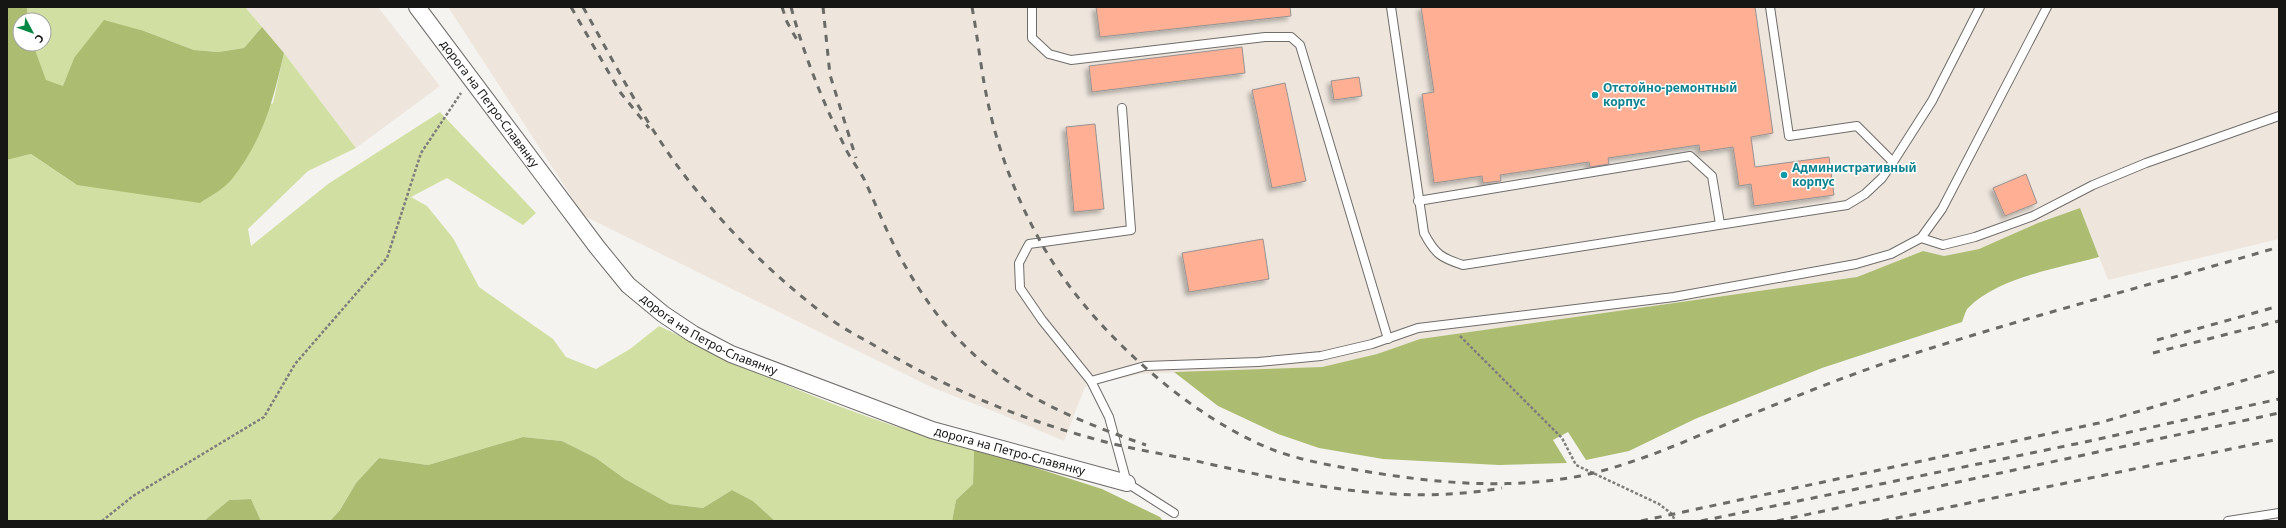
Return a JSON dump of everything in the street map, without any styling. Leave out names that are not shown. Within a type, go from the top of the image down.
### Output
[{"type":"street","name":"дорога на Петро-Славянку","points":[[417,7],[628,285],[663,314],[693,334],[731,354],[932,430],[1127,483]]},
{"type":"lane","points":[[1032,7],[1032,38],[1049,54],[1071,60],[1265,37],[1290,37],[1300,45],[1388,338]]},
{"type":"lane","points":[[1391,7],[1418,201],[1424,233],[1433,250],[1446,260],[1463,265],[1847,205],[1865,194],[1882,178],[1932,101],[1980,7]]},
{"type":"lane","points":[[1770,7],[1789,136],[1857,126],[1892,162]]},
{"type":"lane","points":[[1091,381],[1145,366],[1258,362],[1321,356],[1388,338],[1418,328],[1674,297],[1856,264],[1891,254],[1921,238],[1942,209],[2047,7]]},
{"type":"lane","points":[[1122,108],[1131,230],[1029,244],[1020,263],[1020,288],[1042,320],[1091,381],[1109,417],[1127,483],[1174,513]]},
{"type":"lane","points":[[1921,238],[1943,245],[1975,237],[2033,216],[2093,185],[2146,163],[2279,116]]},
{"type":"lane","points":[[1418,201],[1690,156],[1712,176],[1720,224]]},
{"type":"lane","points":[[2228,521],[2279,513]]},
{"type":"path","points":[[102,521],[133,496],[264,417],[295,364],[387,258],[421,153],[471,79]]},
{"type":"path","points":[[1449,324],[1562,438],[1576,465],[1659,504],[1672,514],[1675,521]]},
{"type":"shaded area","points":[[245,7],[378,7],[440,86],[356,148],[284,53]]},
{"type":"shaded area","points":[[448,7],[2279,7],[2279,239],[2108,280],[2080,208],[1979,249],[1944,256],[1923,251],[1857,277],[1420,339],[1377,354],[1322,367],[1140,374],[1085,387],[1064,441],[933,388],[584,216]]},
{"type":"green space","points":[[7,7],[27,7],[27,12],[12,12],[12,52],[36,52],[46,80],[63,86],[74,58],[104,20],[144,31],[194,50],[218,52],[244,48],[262,27],[284,53],[271,104],[252,150],[232,179],[217,192],[200,203],[77,185],[31,154],[7,160]]},
{"type":"green space","points":[[27,7],[245,7],[262,27],[244,48],[218,52],[194,50],[144,31],[74,58],[63,87],[46,81],[36,52],[52,52],[52,12],[27,12]]},
{"type":"green space","points":[[284,53],[356,148],[308,171],[248,229],[251,246],[328,184],[440,112],[536,213],[523,225],[447,178],[411,197],[427,206],[453,238],[479,287],[553,339],[566,357],[596,369],[630,349],[659,326],[774,380],[813,396],[933,438],[974,448],[973,484],[956,500],[952,521],[775,521],[753,501],[732,490],[703,508],[670,504],[625,479],[596,458],[562,441],[523,437],[428,465],[379,458],[356,483],[340,510],[330,521],[261,521],[251,499],[229,500],[204,521],[7,521],[7,160],[31,154],[77,185],[273,103]]},
{"type":"green space","points":[[2080,208],[2099,257],[2030,275],[1996,288],[1981,297],[1968,308],[1962,322],[1822,368],[1695,419],[1629,451],[1586,460],[1568,432],[1553,440],[1567,463],[1499,465],[1383,459],[1319,448],[1278,434],[1218,406],[1174,372],[1322,367],[1377,354],[1420,339],[1857,277],[1923,251],[1944,256],[1979,249],[2038,223]]},
{"type":"green space","points":[[523,437],[562,441],[596,458],[625,479],[670,504],[703,508],[732,490],[753,501],[775,521],[330,521],[340,510],[356,483],[379,458],[428,465]]},
{"type":"green space","points":[[974,448],[1102,489],[1160,517],[1163,521],[952,521],[956,500],[973,484]]},
{"type":"green space","points":[[251,499],[261,521],[204,521],[229,500]]},
{"type":"building","points":[[1096,7],[1290,7],[1291,16],[1100,37]]},
{"type":"building","name":"Отстойно-ремонтный корпус","points":[[1421,7],[1755,7],[1773,133],[1751,137],[1755,167],[1829,157],[1834,195],[1754,206],[1751,184],[1739,186],[1733,147],[1700,152],[1699,145],[1608,158],[1609,164],[1590,167],[1589,162],[1500,175],[1501,181],[1483,183],[1482,176],[1434,183],[1422,94],[1434,92]]},
{"type":"building","points":[[1242,47],[1245,73],[1092,92],[1089,66]]},
{"type":"building","points":[[1359,77],[1362,96],[1334,100],[1331,81]]},
{"type":"building","points":[[1285,83],[1306,181],[1272,188],[1252,90]]},
{"type":"building","points":[[1095,124],[1104,209],[1074,212],[1066,127]]},
{"type":"building","points":[[2026,174],[2037,203],[2005,216],[1993,188]]},
{"type":"building","points":[[1263,239],[1269,279],[1189,292],[1182,253]]},
{"type":"railway","points":[[571,7],[620,92],[649,128]]},
{"type":"railway","points":[[583,7],[636,102],[665,148],[680,170],[727,226],[759,259],[793,290],[829,318],[850,332],[924,373],[1006,410],[1062,430],[1105,442],[1279,479],[1390,494],[1427,495],[1464,493],[1502,488]]},
{"type":"railway","points":[[782,7],[787,22],[797,40]]},
{"type":"railway","points":[[791,7],[814,77],[846,149],[864,179],[907,269],[930,305],[954,335],[1008,382],[1039,400],[1107,431],[1146,445]]},
{"type":"railway","points":[[823,7],[830,75],[856,158]]},
{"type":"railway","points":[[972,7],[983,79],[992,121],[1002,156],[1015,190],[1039,239],[1058,271],[1082,303],[1110,334],[1141,364],[1174,391],[1208,415],[1242,436],[1276,451],[1287,455],[1341,467],[1444,482],[1499,484],[1553,480],[1598,472],[1667,449],[1804,393],[1891,361],[2036,316],[2279,247]]},
{"type":"railway","points":[[2157,340],[2279,306]]},
{"type":"railway","points":[[2153,353],[2279,321]]},
{"type":"railway","points":[[1641,521],[2099,423],[2279,370]]},
{"type":"railway","points":[[1701,521],[2085,442],[2279,399]]},
{"type":"railway","points":[[1777,521],[2279,413]]},
{"type":"railway","points":[[1882,521],[2279,439]]},
{"type":"place","name":"Отстойно-ремонтный корпус","points":[[1595,95]]},
{"type":"place","name":"Административный корпус","points":[[1784,175]]}]
